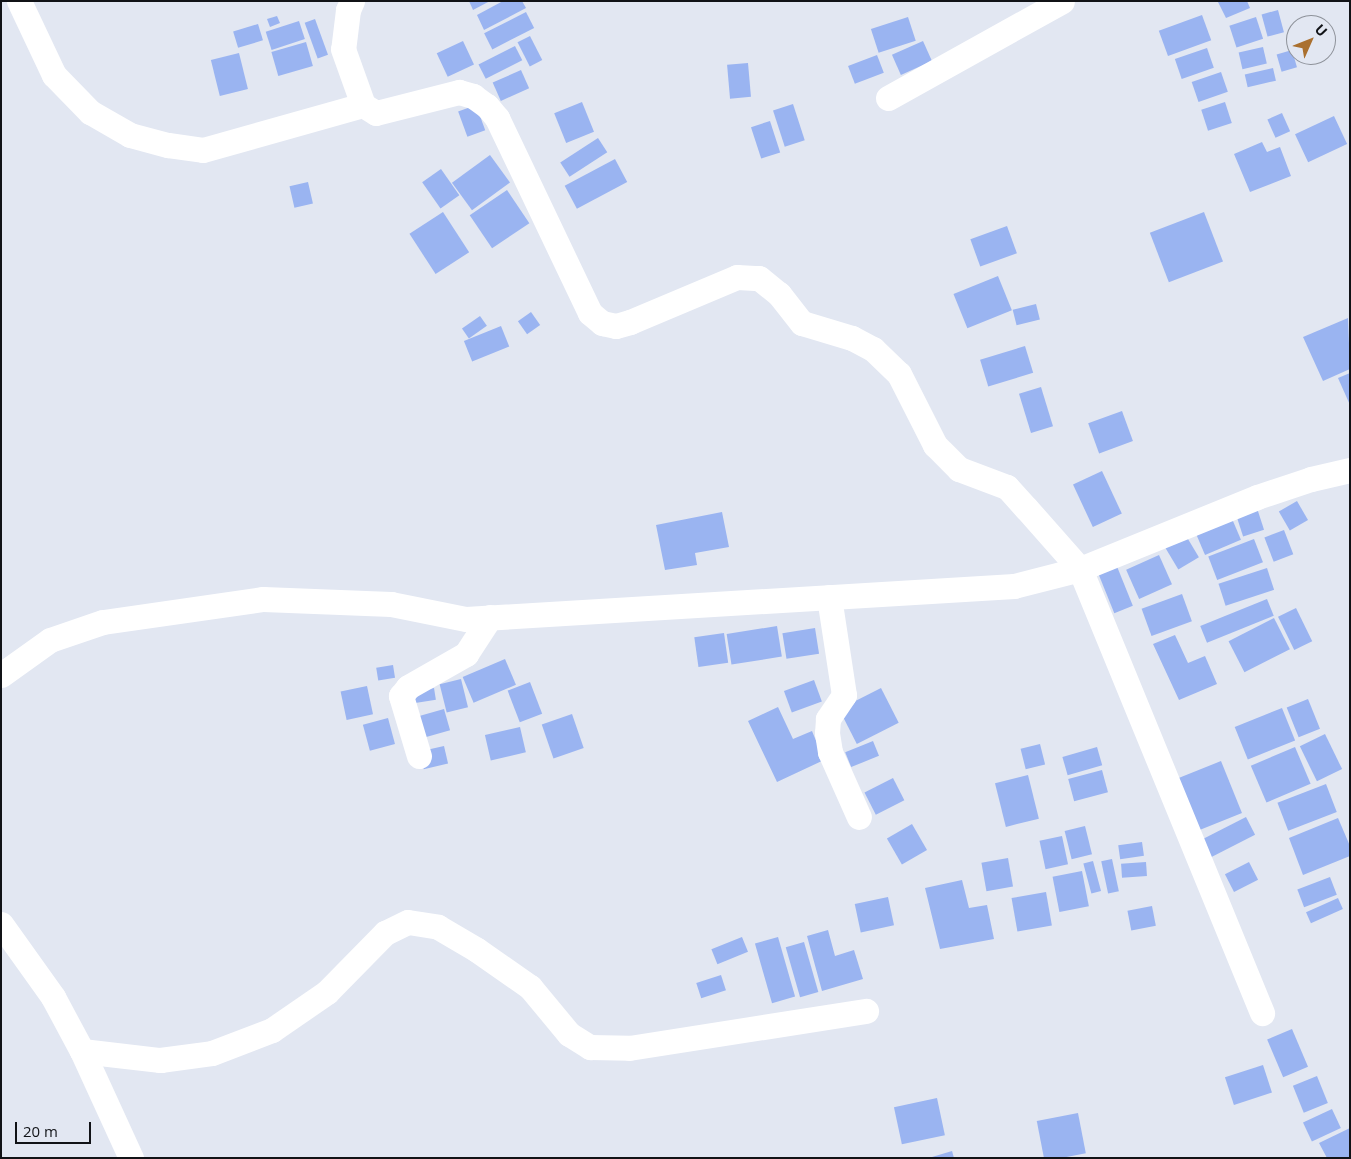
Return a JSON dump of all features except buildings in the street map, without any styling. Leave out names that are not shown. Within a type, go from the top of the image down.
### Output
[{"type":"street","points":[[19,1],[54,75],[90,112],[130,135],[168,145],[203,150],[363,105]]},
{"type":"street","points":[[352,1],[348,10],[343,49],[363,105],[376,113],[459,92],[473,96],[487,106],[497,118],[590,313],[602,323],[616,326],[630,322],[737,277],[759,278],[779,294],[802,323],[852,338],[872,349],[899,374],[935,445],[959,469],[1007,487],[1080,569],[1262,1013]]},
{"type":"street","points":[[888,98],[1062,1]]},
{"type":"street","points":[[1,675],[50,640],[103,622],[263,599],[391,604],[466,619],[1014,586],[1080,569],[1257,497],[1311,479],[1350,470]]},
{"type":"street","points":[[828,597],[844,695],[828,719],[827,733],[830,752],[859,818]]},
{"type":"street","points":[[419,756],[402,696],[408,687],[466,654],[490,618]]},
{"type":"street","points":[[82,1051],[160,1060],[212,1054],[272,1030],[327,992],[385,933],[408,922],[438,927],[477,950],[530,987],[569,1034],[590,1047],[629,1048],[866,1011]]},
{"type":"street","points":[[1,924],[52,997],[82,1051],[130,1158]]}]
